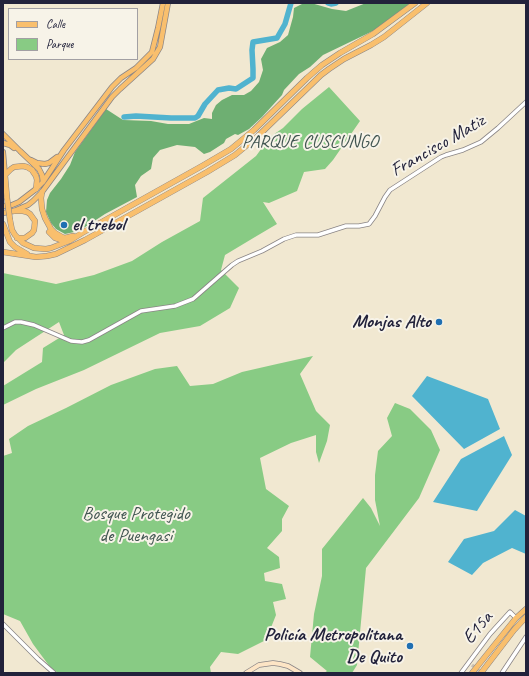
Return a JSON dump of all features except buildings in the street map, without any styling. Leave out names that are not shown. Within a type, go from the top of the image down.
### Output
[{"type":"highway","points":[[36,189],[36,176],[32,170],[27,167],[14,167],[5,175],[10,220],[12,230],[17,238],[23,244],[34,248],[46,249],[69,241],[231,149],[254,130],[322,65],[373,34],[415,3]]},
{"type":"highway","points":[[3,252],[36,257],[56,254],[74,246],[180,188],[234,155],[258,136],[329,69],[384,37],[427,3]]},
{"type":"highway","points":[[42,192],[42,209],[45,224],[50,233],[58,239],[69,241]]},
{"type":"highway","points":[[42,209],[49,225],[57,235],[66,238],[82,233]]},
{"type":"highway","points":[[14,211],[27,212],[35,221],[35,226],[32,233],[25,238],[17,238]]},
{"type":"highway","points":[[3,225],[8,237],[15,247],[36,257]]},
{"type":"highway","points":[[468,670],[526,609]]},
{"type":"highway","points":[[481,673],[526,617]]},
{"type":"main road","points":[[3,206],[12,205],[19,202],[36,189],[112,87],[121,78],[136,68],[152,52],[163,3]]},
{"type":"main road","points":[[3,213],[14,211],[28,205],[42,192],[112,97],[154,59],[160,47],[168,3]]},
{"type":"main road","points":[[3,134],[39,169],[42,175],[42,192]]},
{"type":"main road","points":[[3,143],[10,145],[32,160],[41,164],[53,161],[64,150]]},
{"type":"main road","points":[[3,152],[5,175]]},
{"type":"main road","points":[[248,673],[259,666],[273,663],[288,666],[300,673]]},
{"type":"street","name":"Francisco Matiz","points":[[3,328],[15,322],[21,322],[34,325],[71,342],[82,342],[89,340],[141,311],[175,306],[193,299],[238,261],[262,252],[290,237],[318,235],[346,226],[369,224],[387,193],[393,188],[440,157],[463,150],[481,142],[526,102]]},
{"type":"street","name":"E15a","points":[[461,673],[468,670],[470,664],[490,634],[510,612],[516,618]]},
{"type":"street","points":[[3,624],[54,673]]},
{"type":"street","points":[[502,673],[526,637]]},
{"type":"green space","points":[[304,3],[311,3],[346,11],[366,3],[411,3],[377,29],[323,55],[310,67],[299,74],[262,117],[249,129],[226,139],[224,143],[204,154],[195,147],[177,145],[160,150],[153,158],[151,169],[141,176],[135,185],[137,197],[105,214],[79,231],[65,234],[56,229],[51,223],[46,212],[47,200],[50,193],[70,165],[75,152],[106,109],[123,120],[151,121],[168,124],[189,124],[204,118],[212,119],[212,113],[216,105],[222,100],[232,95],[244,95],[251,91],[259,82],[263,70],[261,59],[267,48],[280,42],[288,35],[294,8]]},
{"type":"green space","name":"PARQUE CUSCUNGO","points":[[329,87],[360,121],[325,169],[304,172],[297,191],[269,203],[263,202],[277,224],[225,255],[221,270],[239,288],[230,308],[200,326],[160,333],[84,370],[36,389],[3,405],[3,386],[42,362],[43,348],[64,335],[59,322],[16,350],[3,363],[3,273],[56,284],[94,275],[132,261],[200,221],[203,198],[256,156],[270,137],[283,128],[302,109]]},
{"type":"green space","name":"Bosque Protegido de Puengasi","points":[[313,356],[300,374],[316,411],[330,425],[327,441],[319,463],[316,452],[316,435],[291,443],[260,458],[266,489],[289,506],[282,519],[282,531],[267,548],[279,557],[280,568],[264,573],[265,581],[282,584],[286,599],[273,602],[276,615],[266,640],[238,654],[221,652],[210,667],[211,673],[58,673],[50,667],[33,644],[20,621],[3,614],[3,456],[12,453],[9,439],[28,426],[111,385],[155,369],[177,366],[190,386],[213,384],[242,372]]},
{"type":"green space","points":[[395,403],[410,409],[431,430],[440,450],[419,498],[366,568],[357,665],[352,673],[324,673],[327,671],[310,657],[314,614],[322,576],[322,549],[363,498],[371,508],[380,526],[375,500],[375,475],[378,451],[392,436],[387,418]]},
{"type":"water","points":[[427,376],[488,399],[500,429],[464,449],[412,396]]},
{"type":"water","points":[[504,436],[512,455],[477,511],[433,502],[461,459]]},
{"type":"water","points":[[515,510],[526,516],[526,554],[512,548],[483,563],[472,575],[448,562],[464,539],[494,531]]},
{"type":"waterway","points":[[124,117],[195,118],[198,116],[205,104],[218,90],[229,88],[236,89],[253,78],[253,42],[277,38],[285,24],[291,3]]},
{"type":"waterway","points":[[328,3],[336,3]]},
{"type":"tunnel","points":[[472,665],[482,673]]},
{"type":"place","name":"el trebol","points":[[64,225]]},
{"type":"place","name":"Monjas Alto","points":[[439,322]]},
{"type":"place","name":"Policía Metropolitana De Quito","points":[[410,646]]}]
